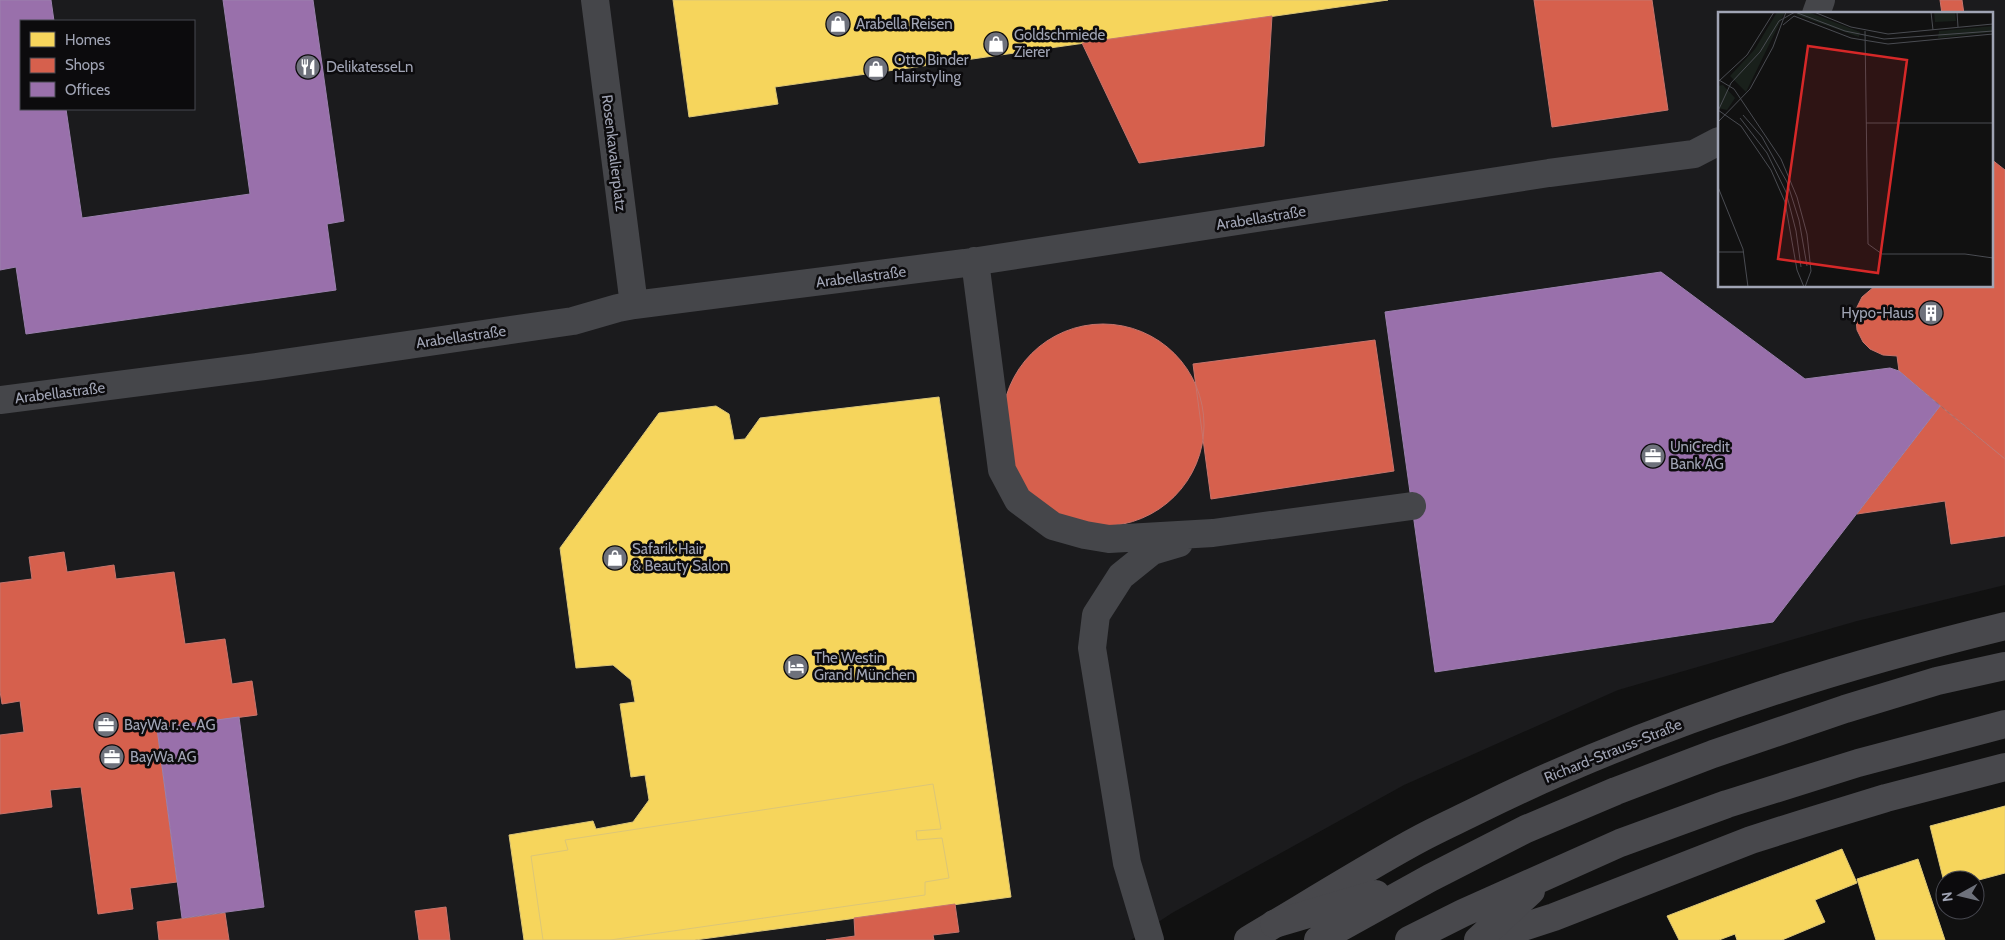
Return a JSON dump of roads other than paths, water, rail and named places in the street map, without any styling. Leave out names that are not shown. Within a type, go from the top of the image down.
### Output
[{"type":"main road","name":"Richard-Strauss-Straße","points":[[1248,940],[1413,843],[1506,796],[1580,763],[1661,730],[1750,699],[1866,663],[2005,626]]},
{"type":"main road","points":[[1318,940],[1430,878],[1526,829],[1585,803],[1713,754],[1845,709],[1927,684],[2005,666]]},
{"type":"main road","points":[[1409,940],[1463,913],[1620,844],[1727,804],[1858,763],[2005,724]]},
{"type":"main road","points":[[1483,940],[1554,917],[1751,840],[1886,798],[2005,767]]},
{"type":"main road","points":[[1274,924],[1430,878]]},
{"type":"main road","points":[[1478,940],[1545,878]]},
{"type":"street","name":"Rosenkavalierplatz","points":[[595,0],[634,305]]},
{"type":"street","points":[[1817,12],[1821,0]]},
{"type":"street","name":"Arabellastraße","points":[[0,400],[264,366],[573,322],[634,305],[975,261],[1540,175],[1694,154],[1718,142]]},
{"type":"street","points":[[975,261],[1002,470],[1018,500],[1053,526],[1109,539],[1213,533],[1412,506]]},
{"type":"street","points":[[1150,940],[1127,863],[1092,648],[1096,614],[1121,576],[1152,551],[1213,533]]},
{"type":"place","name":"Arabella Reisen","points":[[838,24]]},
{"type":"place","name":"Goldschmiede Zierer","points":[[996,44]]},
{"type":"place","name":"DelikatesseLn","points":[[308,67]]},
{"type":"place","name":"Otto Binder Hairstyling","points":[[876,69]]},
{"type":"place","name":"Hypo-Haus","points":[[1931,313]]},
{"type":"place","name":"UniCredit Bank AG","points":[[1653,456]]},
{"type":"place","name":"Safarik Hair & Beauty Salon","points":[[615,558]]},
{"type":"place","name":"The Westin Grand München","points":[[796,667]]},
{"type":"place","name":"BayWa r. e. AG","points":[[106,725]]},
{"type":"place","name":"BayWa AG","points":[[112,757]]}]
